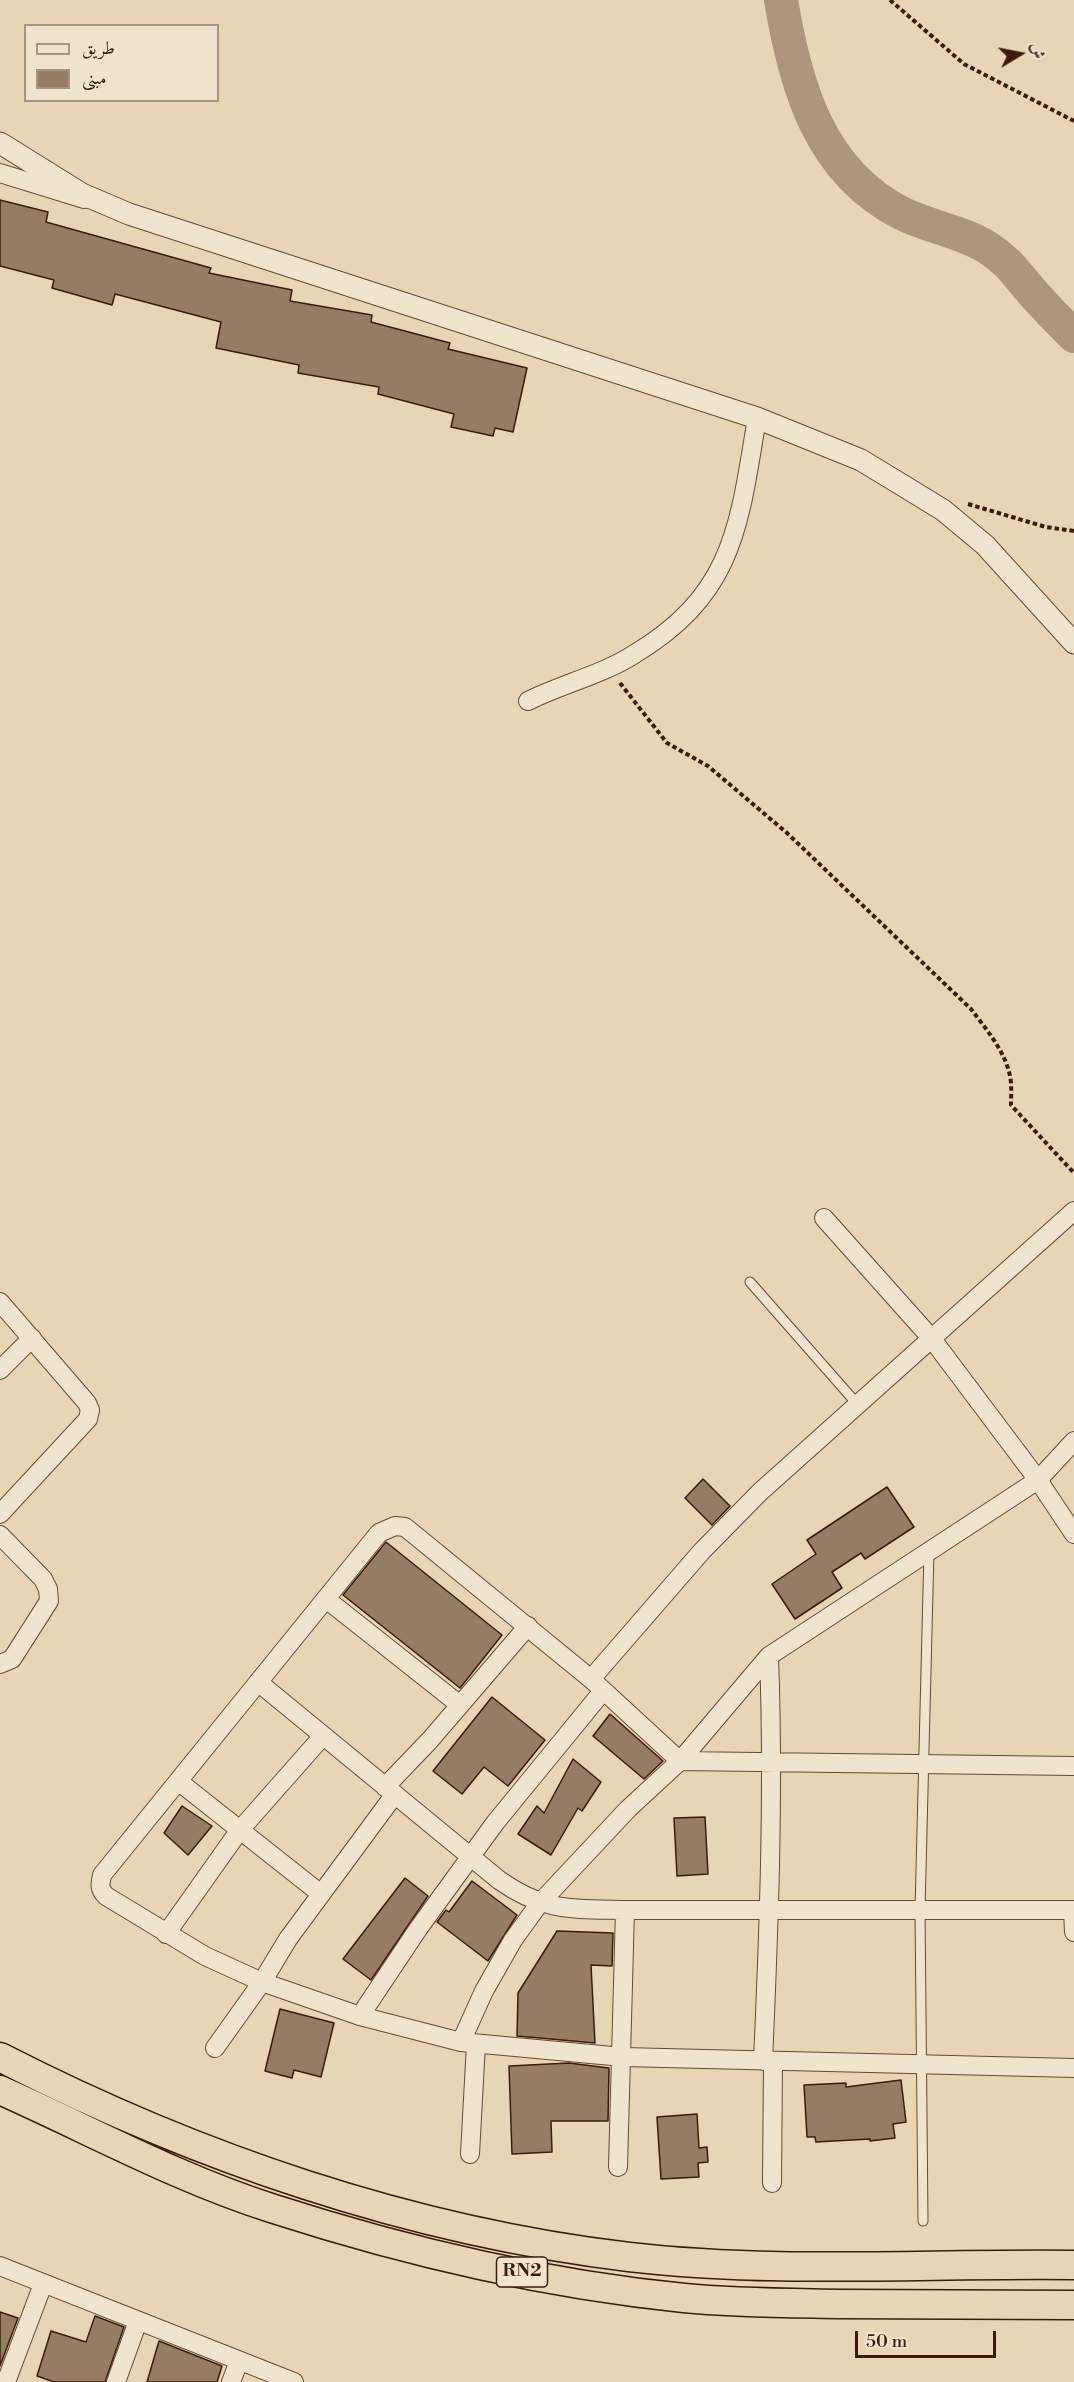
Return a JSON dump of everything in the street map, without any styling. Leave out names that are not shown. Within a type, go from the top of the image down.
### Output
[{"type":"highway","name":"RN2","points":[[0,2057],[119,2116],[241,2161],[350,2199],[488,2233],[630,2257],[729,2264],[1074,2265]]},
{"type":"highway","name":"RN2","points":[[0,2090],[169,2168],[268,2207],[365,2236],[483,2265],[594,2286],[685,2298],[816,2303],[1074,2305]]},
{"type":"street","points":[[0,143],[44,172],[103,203],[140,218],[757,418],[861,460],[943,510],[985,545],[1074,643]]},
{"type":"street","points":[[0,173],[54,192],[103,203]]},
{"type":"street","points":[[528,701],[609,668],[633,655],[683,620],[713,584],[730,547],[742,507],[757,418]]},
{"type":"street","points":[[360,2016],[418,1929],[495,1822],[597,1685],[702,1551],[760,1492],[1074,1211]]},
{"type":"street","points":[[824,1218],[932,1339],[1038,1480],[1074,1534]]},
{"type":"street","points":[[0,1302],[87,1403],[90,1410],[88,1419],[0,1514]]},
{"type":"street","points":[[0,1370],[32,1338]]},
{"type":"street","points":[[470,2154],[469,2043],[484,1991],[513,1940],[539,1904],[628,1809],[680,1761],[769,1656],[1038,1480],[1074,1441]]},
{"type":"street","points":[[1074,1766],[925,1762],[680,1761],[528,1626],[405,1527],[395,1526],[379,1533],[102,1875],[100,1882],[100,1890],[106,1896],[166,1934],[262,1982],[360,2016],[469,2043],[623,2057],[1074,2068]]},
{"type":"street","points":[[0,1534],[44,1580],[48,1589],[49,1601],[12,1659],[0,1664]]},
{"type":"street","points":[[326,1599],[460,1705]]},
{"type":"street","points":[[215,2048],[262,1982],[288,1939],[321,1894],[390,1790],[528,1626]]},
{"type":"street","points":[[769,1656],[772,1763],[768,2061],[772,2182]]},
{"type":"street","points":[[258,1682],[322,1737],[518,1893],[539,1904],[575,1909],[625,1910],[1073,1910],[1074,1932]]},
{"type":"street","points":[[166,1934],[239,1831],[322,1737]]},
{"type":"street","points":[[178,1781],[321,1894]]},
{"type":"street","points":[[618,2168],[623,2057],[625,1910]]},
{"type":"street","points":[[0,2266],[294,2382]]},
{"type":"street","points":[[6,2382],[43,2284]]},
{"type":"street","points":[[116,2382],[138,2321]]},
{"type":"street","points":[[231,2382],[239,2361]]},
{"type":"lane","points":[[750,1282],[858,1405]]},
{"type":"lane","points":[[923,2221],[920,1910],[929,1550]]},
{"type":"path","points":[[890,0],[963,64],[1074,121]]},
{"type":"path","points":[[960,502],[1046,527],[1074,531]]},
{"type":"path","points":[[609,668],[667,743],[708,766],[787,833],[971,1009],[991,1034],[1001,1054],[1010,1077],[1011,1105],[1074,1173]]},
{"type":"building","points":[[0,200],[48,212],[46,222],[211,268],[209,273],[292,290],[290,301],[372,315],[371,322],[450,343],[448,349],[527,368],[513,432],[495,428],[493,436],[451,427],[454,414],[378,394],[379,387],[298,373],[299,365],[216,348],[221,322],[115,294],[112,305],[52,288],[54,280],[0,266]]},
{"type":"building","points":[[703,1479],[730,1506],[712,1525],[685,1498]]},
{"type":"building","points":[[887,1487],[914,1527],[865,1559],[861,1553],[832,1572],[842,1588],[795,1619],[772,1584],[816,1554],[807,1540]]},
{"type":"building","points":[[386,1542],[502,1635],[460,1688],[343,1595]]},
{"type":"building","points":[[492,1697],[545,1740],[508,1786],[484,1767],[462,1794],[433,1771]]},
{"type":"building","points":[[610,1714],[663,1761],[644,1779],[593,1736]]},
{"type":"building","points":[[573,1759],[601,1782],[582,1811],[578,1808],[551,1855],[518,1834],[537,1806],[544,1813]]},
{"type":"building","points":[[182,1806],[212,1826],[188,1855],[164,1833]]},
{"type":"building","points":[[705,1817],[708,1874],[677,1876],[674,1818]]},
{"type":"building","points":[[405,1878],[428,1896],[371,1980],[343,1959]]},
{"type":"building","points":[[472,1881],[517,1915],[488,1961],[437,1922],[446,1910],[449,1912]]},
{"type":"building","points":[[557,1931],[613,1933],[612,1966],[591,1965],[595,2043],[517,2036],[518,1993]]},
{"type":"building","points":[[280,2009],[334,2023],[321,2077],[294,2070],[292,2078],[265,2071]]},
{"type":"building","points":[[569,2063],[609,2068],[608,2121],[551,2121],[552,2152],[512,2154],[509,2066]]},
{"type":"building","points":[[901,2080],[906,2122],[893,2124],[895,2138],[816,2142],[815,2137],[807,2137],[804,2085],[846,2083],[846,2087]]},
{"type":"building","points":[[697,2114],[699,2148],[707,2147],[708,2162],[698,2163],[699,2177],[661,2179],[657,2117]]},
{"type":"building","points":[[0,2312],[18,2318],[0,2366]]},
{"type":"building","points":[[95,2316],[124,2327],[105,2382],[54,2382],[37,2376],[51,2331],[86,2342]]},
{"type":"building","points":[[159,2341],[222,2366],[217,2382],[147,2382]]},
{"type":"waterway","points":[[781,0],[794,63],[804,94],[831,150],[850,175],[874,196],[903,214],[978,242],[996,253],[1074,336]]}]
